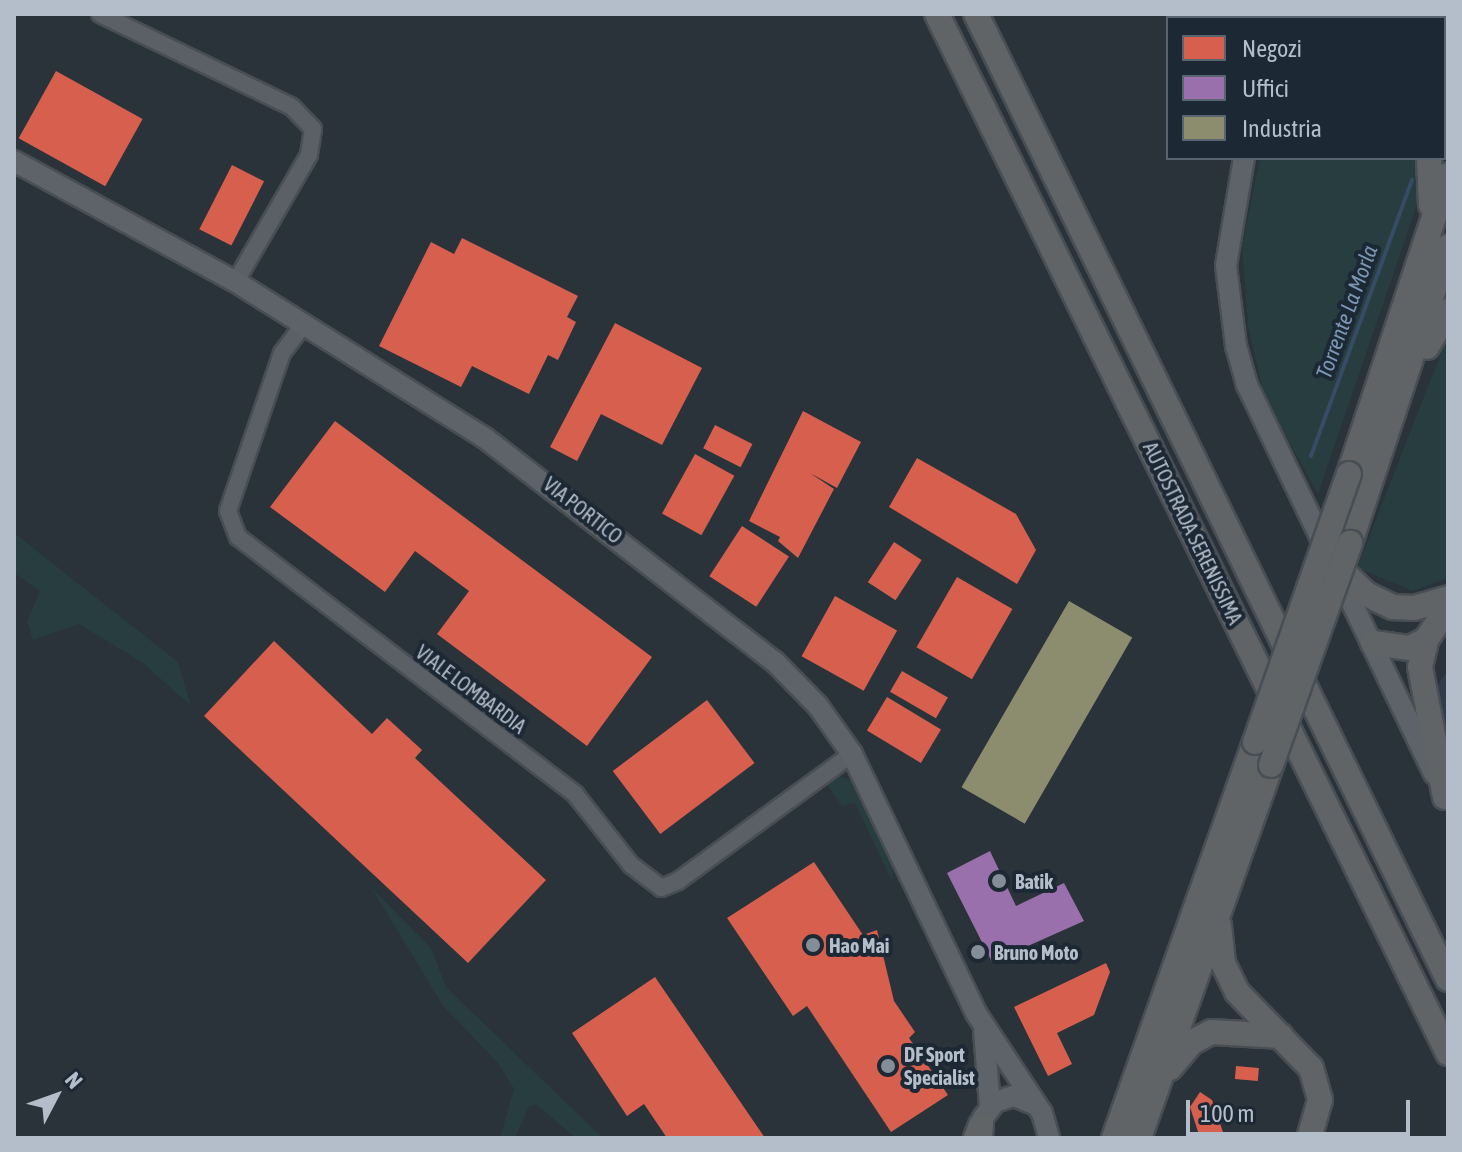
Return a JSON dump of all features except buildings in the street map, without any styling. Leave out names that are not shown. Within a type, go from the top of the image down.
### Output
[{"type":"highway","name":"AUTOSTRADA SERENISSIMA","points":[[937,14],[1448,1053]]},
{"type":"highway","name":"AUTOSTRADA SERENISSIMA","points":[[976,14],[1448,979]]},
{"type":"highway","points":[[1429,160],[1431,224]]},
{"type":"highway","points":[[1114,1138],[1349,474],[1448,175]]},
{"type":"highway","points":[[1139,1138],[1350,543],[1448,247]]},
{"type":"highway","points":[[1390,420],[1448,311]]},
{"type":"highway","points":[[1334,563],[1366,594],[1393,607],[1414,608],[1448,598]]},
{"type":"highway","points":[[1447,800],[1422,693],[1420,667],[1426,640],[1448,607]]},
{"type":"highway","points":[[1373,643],[1410,648],[1426,640]]},
{"type":"highway","points":[[1219,915],[1219,946],[1229,978],[1249,1007],[1301,1055],[1317,1083],[1319,1115],[1309,1138]]},
{"type":"highway","points":[[1160,1080],[1192,1042],[1212,1032],[1281,1036]]},
{"type":"main road","points":[[1244,160],[1226,266],[1236,346],[1264,425],[1447,800]]},
{"type":"main road","name":"VIA PORTICO","points":[[14,161],[241,285],[541,477],[774,661],[818,706],[852,754],[984,1027],[1034,1104],[1047,1136]]},
{"type":"main road","name":"VIA PORTICO","points":[[982,1127],[984,1027]]},
{"type":"main road","name":"VIA PORTICO","points":[[982,1127],[1014,1096],[1034,1104]]},
{"type":"street","points":[[100,14],[292,107],[313,129],[309,155],[237,279],[241,285]]},
{"type":"street","name":"VIALE LOMBARDIA","points":[[304,324],[282,353],[228,511],[238,537],[575,794],[631,865],[661,888],[678,881],[852,754]]},
{"type":"shaded area","points":[[1448,669],[1448,750],[1436,688]]},
{"type":"green space","points":[[1260,160],[1425,160],[1418,202],[1318,494],[1265,400],[1248,326],[1242,246]]},
{"type":"green space","points":[[1448,335],[1448,578],[1413,591],[1357,568]]},
{"type":"green space","points":[[14,533],[178,662],[191,706],[143,663],[79,624],[33,640],[27,621],[40,591],[14,573]]},
{"type":"green space","points":[[840,776],[854,781],[894,863],[892,881],[855,803],[842,806],[827,784]]},
{"type":"green space","points":[[371,887],[431,948],[446,987],[603,1138],[576,1138],[537,1105],[529,1106],[515,1138],[500,1138],[514,1089],[498,1063],[443,1006]]},
{"type":"waterway","name":"Torrente La Morla","points":[[1446,80],[1448,75]]},
{"type":"waterway","name":"Torrente La Morla","points":[[1311,456],[1412,180]]},
{"type":"place","name":"Batik","points":[[999,881]]},
{"type":"place","name":"Hao Mai","points":[[813,945]]},
{"type":"place","name":"Bruno Moto","points":[[978,952]]},
{"type":"place","name":"DF Sport Specialist","points":[[888,1066]]}]
